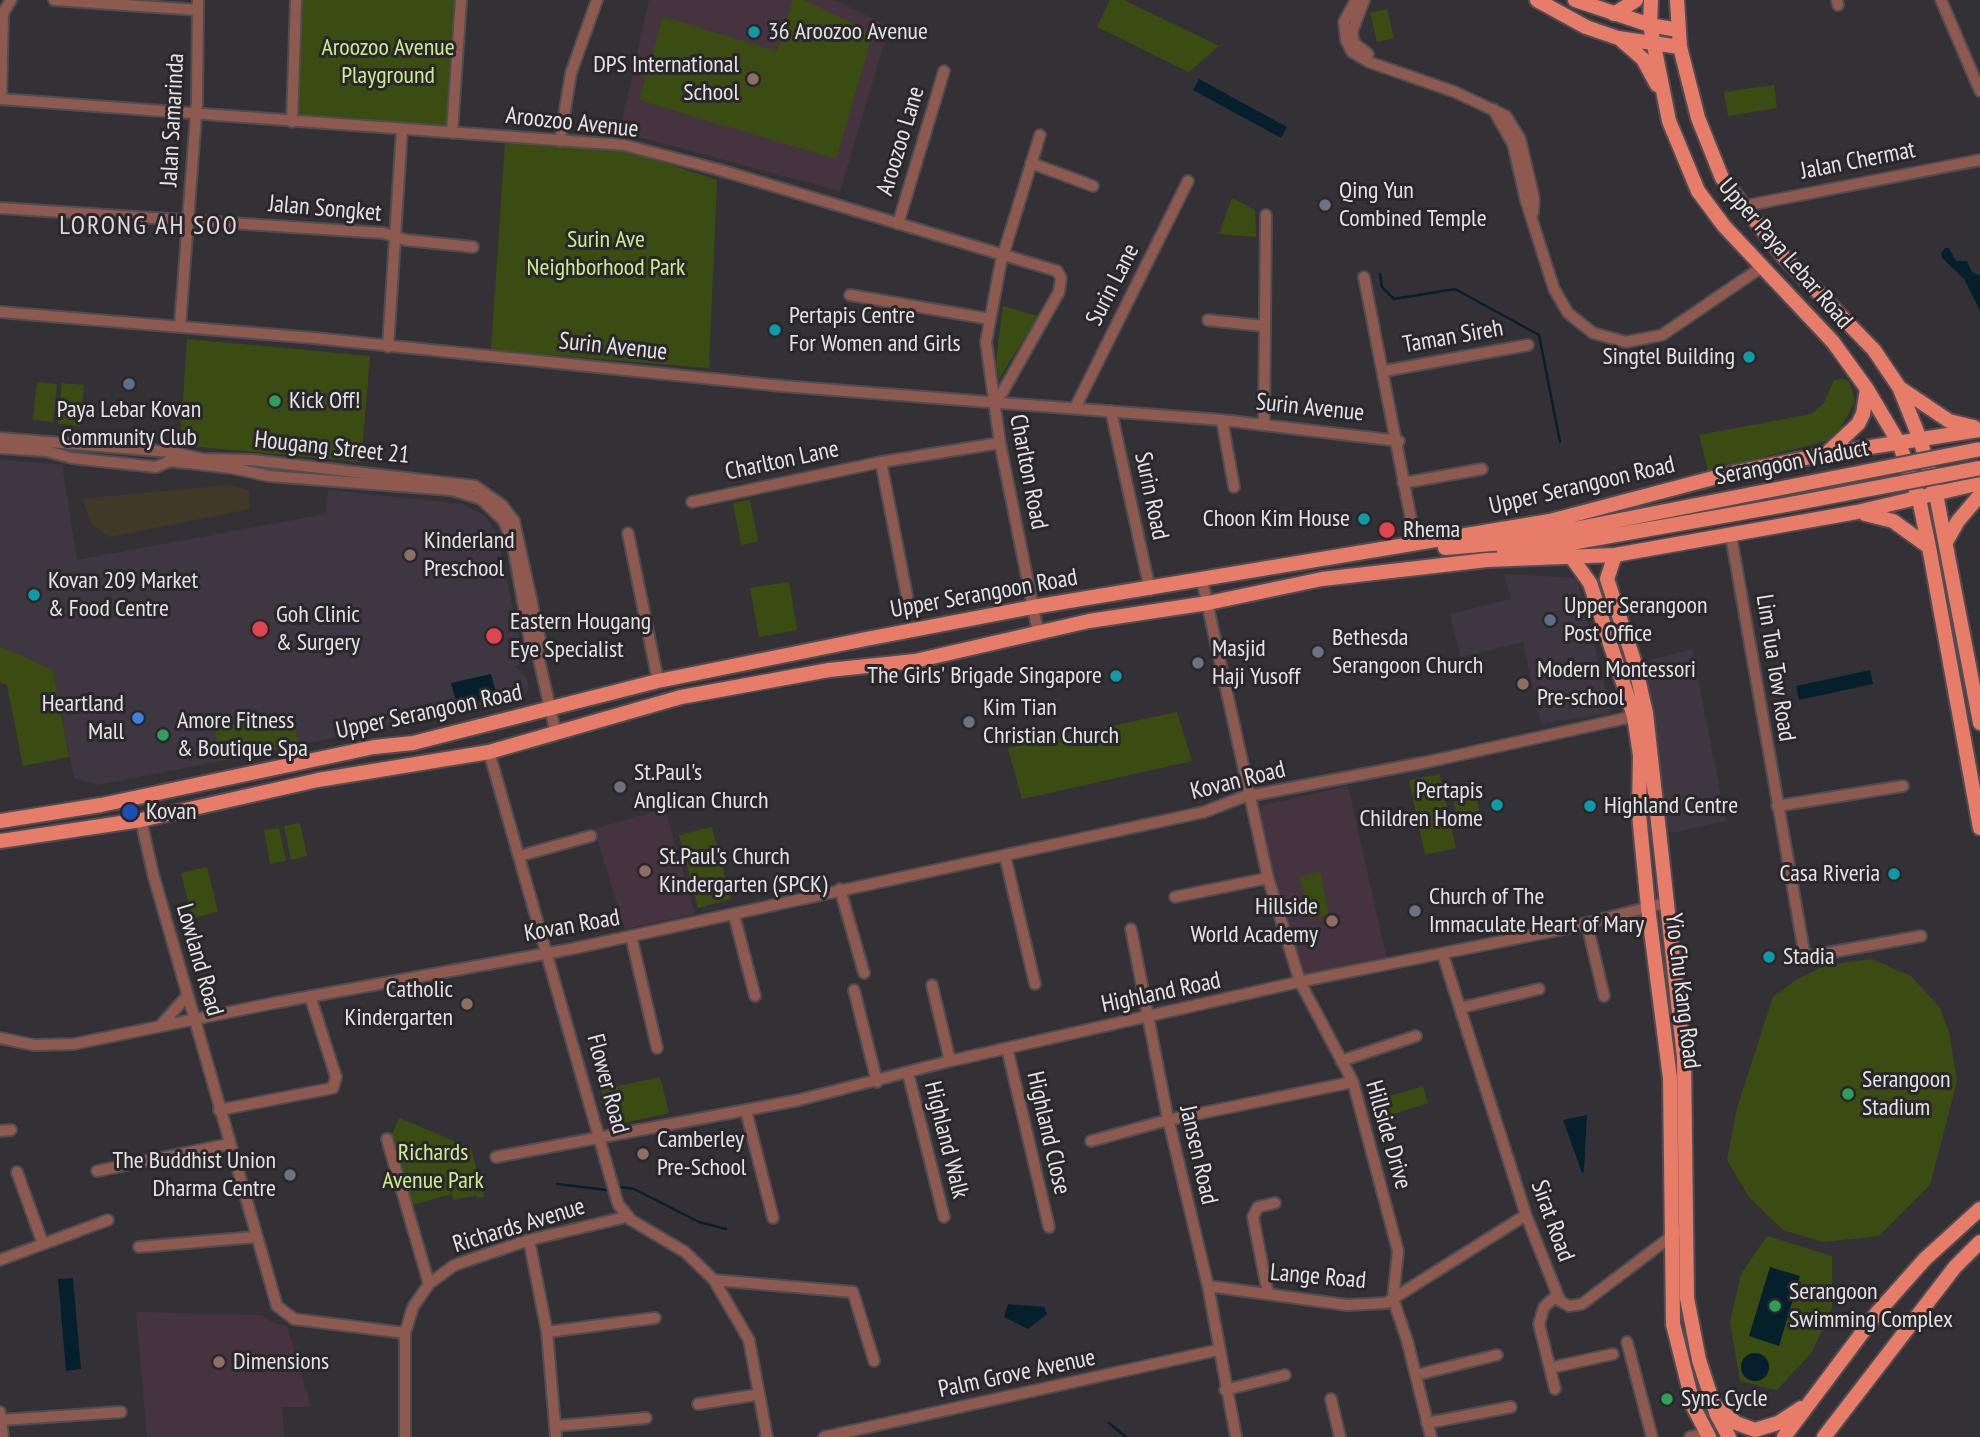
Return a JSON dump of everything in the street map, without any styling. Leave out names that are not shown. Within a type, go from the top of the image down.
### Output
[{"type":"main road","points":[[1537,0],[1567,19],[1618,38],[1680,47]]},
{"type":"main road","points":[[1575,0],[1650,25],[1678,30]]},
{"type":"main road","points":[[1614,13],[1636,0]]},
{"type":"main road","name":"Upper Paya Lebar Road","points":[[1651,0],[1650,25],[1669,121],[1698,191],[1724,226],[1833,342],[1867,389],[1899,443],[1919,499],[1980,828]]},
{"type":"main road","name":"Upper Paya Lebar Road","points":[[1677,0],[1680,47],[1698,118],[1722,178],[1782,256],[1867,341],[1899,387],[1920,439],[1936,494],[1980,723]]},
{"type":"main road","points":[[1618,38],[1643,60],[1669,121]]},
{"type":"main road","points":[[1899,387],[1949,421],[1980,429]]},
{"type":"main road","points":[[1826,454],[1858,424],[1863,414],[1867,389]]},
{"type":"main road","name":"Upper Serangoon Road","points":[[0,821],[101,805],[374,747],[413,743],[658,681],[1033,607],[1150,590],[1550,521],[1736,472],[1826,454],[1980,429]]},
{"type":"main road","name":"Serangoon Viaduct","points":[[1363,553],[1503,543],[1980,449]]},
{"type":"main road","name":"Serangoon Viaduct","points":[[1488,560],[1509,553],[1980,468]]},
{"type":"main road","name":"Upper Serangoon Road","points":[[0,841],[141,820],[318,780],[489,752],[681,697],[829,670],[915,661],[1038,632],[1208,603],[1335,577],[1488,560],[1615,555],[1857,512],[1980,483]]},
{"type":"main road","points":[[1946,542],[1958,521],[1980,495]]},
{"type":"main road","points":[[1857,512],[1893,520],[1929,547]]},
{"type":"main road","points":[[1590,583],[1596,574],[1607,579],[1615,555]]},
{"type":"main road","name":"Yio Chu Kang Road","points":[[1572,558],[1590,583],[1653,755],[1665,903],[1684,1058],[1686,1290],[1695,1339],[1714,1405],[1729,1437]]},
{"type":"main road","name":"Yio Chu Kang Road","points":[[1607,579],[1634,662],[1640,715],[1639,814],[1670,1078],[1673,1324],[1701,1436]]},
{"type":"main road","points":[[1784,1437],[1877,1312],[1925,1259],[1980,1209]]},
{"type":"main road","points":[[1825,1436],[1955,1267],[1980,1242]]},
{"type":"main road","points":[[1678,1342],[1695,1339]]},
{"type":"main road","points":[[1714,1405],[1736,1423],[1755,1430],[1778,1423],[1810,1402]]},
{"type":"street","points":[[0,99],[3,13],[11,0]]},
{"type":"street","points":[[54,0],[198,5]]},
{"type":"street","points":[[292,122],[296,0]]},
{"type":"street","points":[[452,133],[461,0]]},
{"type":"street","points":[[560,141],[571,73],[597,0]]},
{"type":"street","points":[[1356,0],[1344,22],[1347,46],[1369,62],[1381,64],[1506,116],[1520,139],[1534,200],[1533,215],[1554,289],[1568,313],[1593,333],[1607,339],[1626,342],[1662,335],[1762,267]]},
{"type":"street","points":[[1364,0],[1353,23],[1354,43],[1381,64]]},
{"type":"street","points":[[1941,0],[1980,91]]},
{"type":"street","name":"Jalan Samarinda","points":[[180,326],[196,114],[198,5]]},
{"type":"street","name":"Aroozoo Lane","points":[[898,224],[944,71]]},
{"type":"street","name":"Aroozoo Avenue","points":[[0,99],[624,145],[740,176],[1057,271],[1061,283],[1054,302],[1015,370],[993,402]]},
{"type":"street","name":"Jalan Songket","points":[[388,347],[402,129]]},
{"type":"street","name":"Charlton Road","points":[[1038,632],[1000,443],[987,362],[990,319],[1003,255],[1040,135]]},
{"type":"street","name":"Jalan Chermat","points":[[1744,206],[1980,160]]},
{"type":"street","points":[[1031,163],[1093,186]]},
{"type":"street","name":"Surin Lane","points":[[1075,408],[1188,181]]},
{"type":"street","name":"Jalan Songket","points":[[0,208],[188,218],[473,247]]},
{"type":"street","points":[[1264,424],[1266,215]]},
{"type":"street","points":[[1364,277],[1418,545]]},
{"type":"street","points":[[850,295],[990,319]]},
{"type":"street","name":"Surin Avenue","points":[[0,312],[180,326],[771,385],[1222,420],[1397,440]]},
{"type":"street","points":[[1208,320],[1264,326]]},
{"type":"street","name":"Taman Sireh","points":[[1384,371],[1528,345]]},
{"type":"street","name":"Surin Road","points":[[1111,411],[1150,590]]},
{"type":"street","name":"Surin Avenue","points":[[1222,420],[1234,487]]},
{"type":"street","name":"Hougang Street 21","points":[[0,438],[172,452],[203,459],[252,460],[475,486],[502,505],[514,521],[540,640],[537,651]]},
{"type":"street","name":"Charlton Lane","points":[[692,502],[881,462],[1000,443]]},
{"type":"street","name":"Hougang Street 21","points":[[0,448],[46,451],[72,458],[156,467],[170,461],[232,468],[269,476],[468,493],[495,510],[508,531],[530,641],[537,651],[556,734]]},
{"type":"street","points":[[881,462],[907,596]]},
{"type":"street","points":[[1405,483],[1482,469]]},
{"type":"street","points":[[628,533],[658,681]]},
{"type":"street","name":"Lim Tua Tow Road","points":[[1731,536],[1805,957],[1921,936]]},
{"type":"street","name":"Hillside Drive","points":[[1202,580],[1268,877],[1300,982],[1353,1082],[1398,1251],[1393,1299],[1431,1437]]},
{"type":"street","name":"Kovan Road","points":[[0,1038],[34,1045],[61,1046],[631,936],[1204,812],[1248,796],[1427,762],[1640,715]]},
{"type":"street","name":"Flower Road","points":[[489,752],[615,1197],[626,1217]]},
{"type":"street","points":[[1777,806],[1903,786]]},
{"type":"street","name":"Lowland Road","points":[[141,820],[187,996],[274,1301],[285,1315],[301,1321],[405,1332]]},
{"type":"street","points":[[519,856],[591,836]]},
{"type":"street","points":[[1005,856],[1035,984]]},
{"type":"street","points":[[1175,897],[1268,877]]},
{"type":"street","points":[[840,889],[864,973]]},
{"type":"street","name":"Highland Road","points":[[496,1157],[746,1111],[877,1082],[1007,1048],[1300,982],[1587,924],[1665,903]]},
{"type":"street","points":[[734,915],[755,996]]},
{"type":"street","points":[[1587,924],[1604,996]]},
{"type":"street","name":"Jansen Road","points":[[1131,929],[1146,1018],[1208,1286],[1225,1390],[1236,1437]]},
{"type":"street","points":[[631,936],[657,1048]]},
{"type":"street","name":"Sirat Road","points":[[1443,955],[1526,1215],[1557,1294],[1569,1306],[1582,1304],[1686,1225]]},
{"type":"street","points":[[932,985],[950,1061]]},
{"type":"street","points":[[1460,1008],[1539,989]]},
{"type":"street","points":[[854,990],[877,1082]]},
{"type":"street","points":[[159,1027],[187,996]]},
{"type":"street","points":[[219,1110],[327,1092],[335,1086],[336,1077],[310,996]]},
{"type":"street","points":[[1341,1061],[1416,1036]]},
{"type":"street","name":"Highland Close","points":[[1007,1048],[1049,1227]]},
{"type":"street","name":"Highland Walk","points":[[908,1073],[944,1217]]},
{"type":"street","points":[[1091,1141],[1168,1120],[1353,1082]]},
{"type":"street","points":[[746,1111],[773,1218]]},
{"type":"street","name":"Richards Avenue","points":[[387,1139],[429,1284]]},
{"type":"street","points":[[97,1171],[229,1144]]},
{"type":"street","points":[[17,1172],[43,1244]]},
{"type":"street","points":[[1268,1294],[1253,1217],[1258,1207],[1275,1203]]},
{"type":"street","name":"Lange Road","points":[[1208,1286],[1347,1305],[1386,1303],[1526,1215]]},
{"type":"street","points":[[626,1217],[685,1252],[714,1280],[749,1340],[767,1437]]},
{"type":"street","name":"Richards Avenue","points":[[405,1437],[405,1332],[413,1307],[429,1284],[453,1266],[529,1241],[626,1217]]},
{"type":"street","points":[[0,1260],[108,1220]]},
{"type":"street","points":[[139,1247],[255,1237]]},
{"type":"street","points":[[529,1241],[547,1332],[556,1432],[646,1418]]},
{"type":"street","points":[[714,1280],[853,1292],[874,1361]]},
{"type":"street","points":[[1555,1389],[1540,1318],[1544,1307],[1557,1294]]},
{"type":"street","points":[[547,1332],[655,1318]]},
{"type":"street","points":[[1627,1342],[1652,1437]]},
{"type":"street","name":"Palm Grove Avenue","points":[[824,1437],[1219,1350]]},
{"type":"street","points":[[1550,1368],[1613,1354]]},
{"type":"street","points":[[1416,1375],[1497,1355]]},
{"type":"street","points":[[1225,1390],[1285,1375]]},
{"type":"street","points":[[698,1404],[755,1395]]},
{"type":"street","points":[[1331,1399],[1340,1437]]},
{"type":"street","points":[[1427,1423],[1511,1407]]},
{"type":"street","points":[[3,1437],[1,1416],[121,1412]]},
{"type":"shaded area","name":"DPS International School","points":[[649,0],[835,0],[889,27],[840,191],[620,132]]},
{"type":"shaded area","points":[[0,460],[62,465],[77,560],[326,514],[328,490],[462,504],[485,516],[497,534],[524,663],[514,666],[526,677],[529,688],[523,697],[299,745],[292,712],[214,729],[220,761],[97,785],[74,778],[53,670],[0,646]]},
{"type":"shaded area","points":[[229,485],[249,490],[250,509],[109,537],[91,523],[82,499]]},
{"type":"shaded area","points":[[1504,574],[1577,578],[1611,713],[1541,724],[1523,642],[1461,657],[1450,614],[1511,599]]},
{"type":"shaded area","points":[[1692,649],[1726,821],[1676,832],[1664,831],[1640,663]]},
{"type":"shaded area","name":"Hillside World Academy","points":[[1348,786],[1387,960],[1301,979],[1275,883],[1260,806]]},
{"type":"shaded area","name":"St.Paul's Church Kindergarten (SPCK)","points":[[665,809],[695,914],[625,929],[594,829]]},
{"type":"shaded area","name":"Dimensions","points":[[136,1312],[261,1315],[274,1323],[287,1326],[311,1407],[282,1407],[284,1437],[147,1437]]},
{"type":"green space","name":"Aroozoo Avenue Playground","points":[[302,0],[456,0],[448,128],[295,116]]},
{"type":"green space","points":[[793,0],[804,0],[873,33],[836,159],[639,100],[663,17],[777,51]]},
{"type":"green space","points":[[1110,0],[1124,0],[1219,46],[1189,72],[1097,27]]},
{"type":"green space","points":[[1387,9],[1394,38],[1377,42],[1370,13]]},
{"type":"green space","points":[[1774,85],[1777,108],[1728,116],[1724,92]]},
{"type":"green space","name":"Surin Ave Neighborhood Park","points":[[505,143],[623,149],[717,180],[709,368],[491,350]]},
{"type":"green space","points":[[1232,198],[1255,210],[1256,237],[1219,234]]},
{"type":"green space","points":[[1003,306],[1038,316],[999,379],[996,361]]},
{"type":"green space","name":"Kick Off!","points":[[187,339],[370,356],[361,462],[180,445]]},
{"type":"green space","points":[[1834,380],[1849,381],[1855,401],[1840,429],[1826,441],[1708,471],[1699,435],[1811,414],[1824,403]]},
{"type":"green space","points":[[37,382],[57,384],[53,422],[33,420]]},
{"type":"green space","points":[[62,383],[84,385],[80,426],[58,424]]},
{"type":"green space","points":[[750,500],[758,541],[741,545],[733,503]]},
{"type":"green space","points":[[789,582],[797,630],[759,637],[750,588]]},
{"type":"green space","points":[[0,646],[53,670],[69,757],[23,766],[7,685],[0,682]]},
{"type":"green space","points":[[292,712],[299,745],[220,761],[214,729]]},
{"type":"green space","points":[[1177,712],[1192,761],[1022,799],[1008,748]]},
{"type":"green space","points":[[1440,774],[1456,848],[1425,855],[1409,780]]},
{"type":"green space","points":[[1473,781],[1482,823],[1459,828],[1450,786]]},
{"type":"green space","points":[[300,823],[307,856],[291,860],[284,826]]},
{"type":"green space","points":[[712,827],[731,899],[698,908],[679,835]]},
{"type":"green space","points":[[279,828],[286,861],[270,864],[264,830]]},
{"type":"green space","points":[[207,867],[218,912],[192,918],[181,873]]},
{"type":"green space","points":[[1320,872],[1329,914],[1310,919],[1300,877]]},
{"type":"green space","name":"Serangoon Stadium","points":[[1872,959],[1911,976],[1940,1008],[1949,1032],[1957,1081],[1930,1185],[1879,1236],[1823,1242],[1783,1230],[1749,1197],[1727,1160],[1737,1108],[1773,997],[1796,980],[1826,965]]},
{"type":"green space","points":[[660,1077],[669,1113],[610,1126],[601,1090]]},
{"type":"green space","points":[[1423,1086],[1428,1103],[1375,1120],[1370,1102]]},
{"type":"green space","name":"Richards Avenue Park","points":[[399,1118],[471,1148],[484,1197],[477,1198],[476,1195],[454,1200],[452,1194],[408,1206],[390,1139]]},
{"type":"green space","name":"Serangoon Swimming Complex","points":[[1767,1236],[1832,1256],[1832,1308],[1812,1352],[1777,1390],[1740,1381],[1730,1322],[1741,1274]]},
{"type":"water","points":[[1199,79],[1287,127],[1281,138],[1193,90]]},
{"type":"water","points":[[1945,248],[1949,248],[1956,261],[1967,261],[1972,272],[1980,276],[1980,311],[1964,279],[1942,258],[1941,253]]},
{"type":"water","points":[[1870,670],[1873,684],[1799,700],[1796,686]]},
{"type":"water","points":[[491,674],[496,693],[492,699],[457,705],[451,683]]},
{"type":"water","points":[[1587,1115],[1584,1172],[1582,1173],[1563,1120]]},
{"type":"water","name":"Serangoon Swimming Complex","points":[[1770,1267],[1800,1276],[1779,1346],[1749,1336]]},
{"type":"water","points":[[73,1278],[81,1369],[66,1371],[58,1279]]},
{"type":"water","points":[[1008,1304],[1044,1307],[1047,1314],[1028,1329],[1004,1317]]},
{"type":"water","points":[[1755,1353],[1765,1357],[1769,1367],[1765,1377],[1755,1381],[1745,1377],[1741,1367],[1745,1357]]},
{"type":"waterway","points":[[1380,274],[1382,287],[1394,299],[1455,289],[1539,335],[1560,442]]},
{"type":"waterway","points":[[557,1184],[607,1190]]},
{"type":"waterway","points":[[620,1187],[634,1189],[699,1222],[726,1229]]},
{"type":"waterway","points":[[1109,1423],[1126,1437]]},
{"type":"place","name":"36 Aroozoo Avenue","points":[[754,32]]},
{"type":"place","name":"DPS International School","points":[[753,79]]},
{"type":"place","name":"Qing Yun Combined Temple","points":[[1325,205]]},
{"type":"place","name":"Pertapis Centre For Women and Girls","points":[[775,330]]},
{"type":"place","name":"Singtel Building","points":[[1749,357]]},
{"type":"place","name":"Paya Lebar Kovan Community Club","points":[[129,384]]},
{"type":"place","name":"Kick Off!","points":[[275,401]]},
{"type":"place","name":"Choon Kim House","points":[[1364,519]]},
{"type":"place","name":"Rhema","points":[[1387,530]]},
{"type":"place","name":"Kinderland Preschool","points":[[410,555]]},
{"type":"place","name":"Kovan 209 Market & Food Centre","points":[[34,595]]},
{"type":"place","name":"Upper Serangoon Post Office","points":[[1550,620]]},
{"type":"place","name":"Goh Clinic & Surgery","points":[[260,629]]},
{"type":"place","name":"Eastern Hougang Eye Specialist","points":[[494,636]]},
{"type":"place","name":"Bethesda Serangoon Church","points":[[1318,652]]},
{"type":"place","name":"Masjid Haji Yusoff","points":[[1198,663]]},
{"type":"place","name":"The Girls' Brigade Singapore","points":[[1116,676]]},
{"type":"place","name":"Modern Montessori Pre-school","points":[[1523,684]]},
{"type":"place","name":"Heartland Mall","points":[[138,718]]},
{"type":"place","name":"Kim Tian Christian Church","points":[[969,722]]},
{"type":"place","name":"Amore Fitness & Boutique Spa","points":[[163,735]]},
{"type":"place","name":"St.Paul's Anglican Church","points":[[620,787]]},
{"type":"place","name":"Pertapis Children Home","points":[[1497,805]]},
{"type":"place","name":"Highland Centre","points":[[1590,806]]},
{"type":"place","name":"Kovan","points":[[130,812]]},
{"type":"place","name":"St.Paul's Church Kindergarten (SPCK)","points":[[645,871]]},
{"type":"place","name":"Casa Riveria","points":[[1894,874]]},
{"type":"place","name":"Church of The Immaculate Heart of Mary","points":[[1415,911]]},
{"type":"place","name":"Hillside World Academy","points":[[1332,921]]},
{"type":"place","name":"Stadia","points":[[1769,957]]},
{"type":"place","name":"Catholic Kindergarten","points":[[467,1004]]},
{"type":"place","name":"Serangoon Stadium","points":[[1848,1094]]},
{"type":"place","name":"Camberley Pre-School","points":[[643,1154]]},
{"type":"place","name":"The Buddhist Union Dharma Centre","points":[[290,1175]]},
{"type":"place","name":"Serangoon Swimming Complex","points":[[1775,1306]]},
{"type":"place","name":"Dimensions","points":[[219,1362]]},
{"type":"place","name":"Sync Cycle","points":[[1667,1399]]},
{"type":"district","name":"LORONG AH SOO","points":[[149,227]]}]
